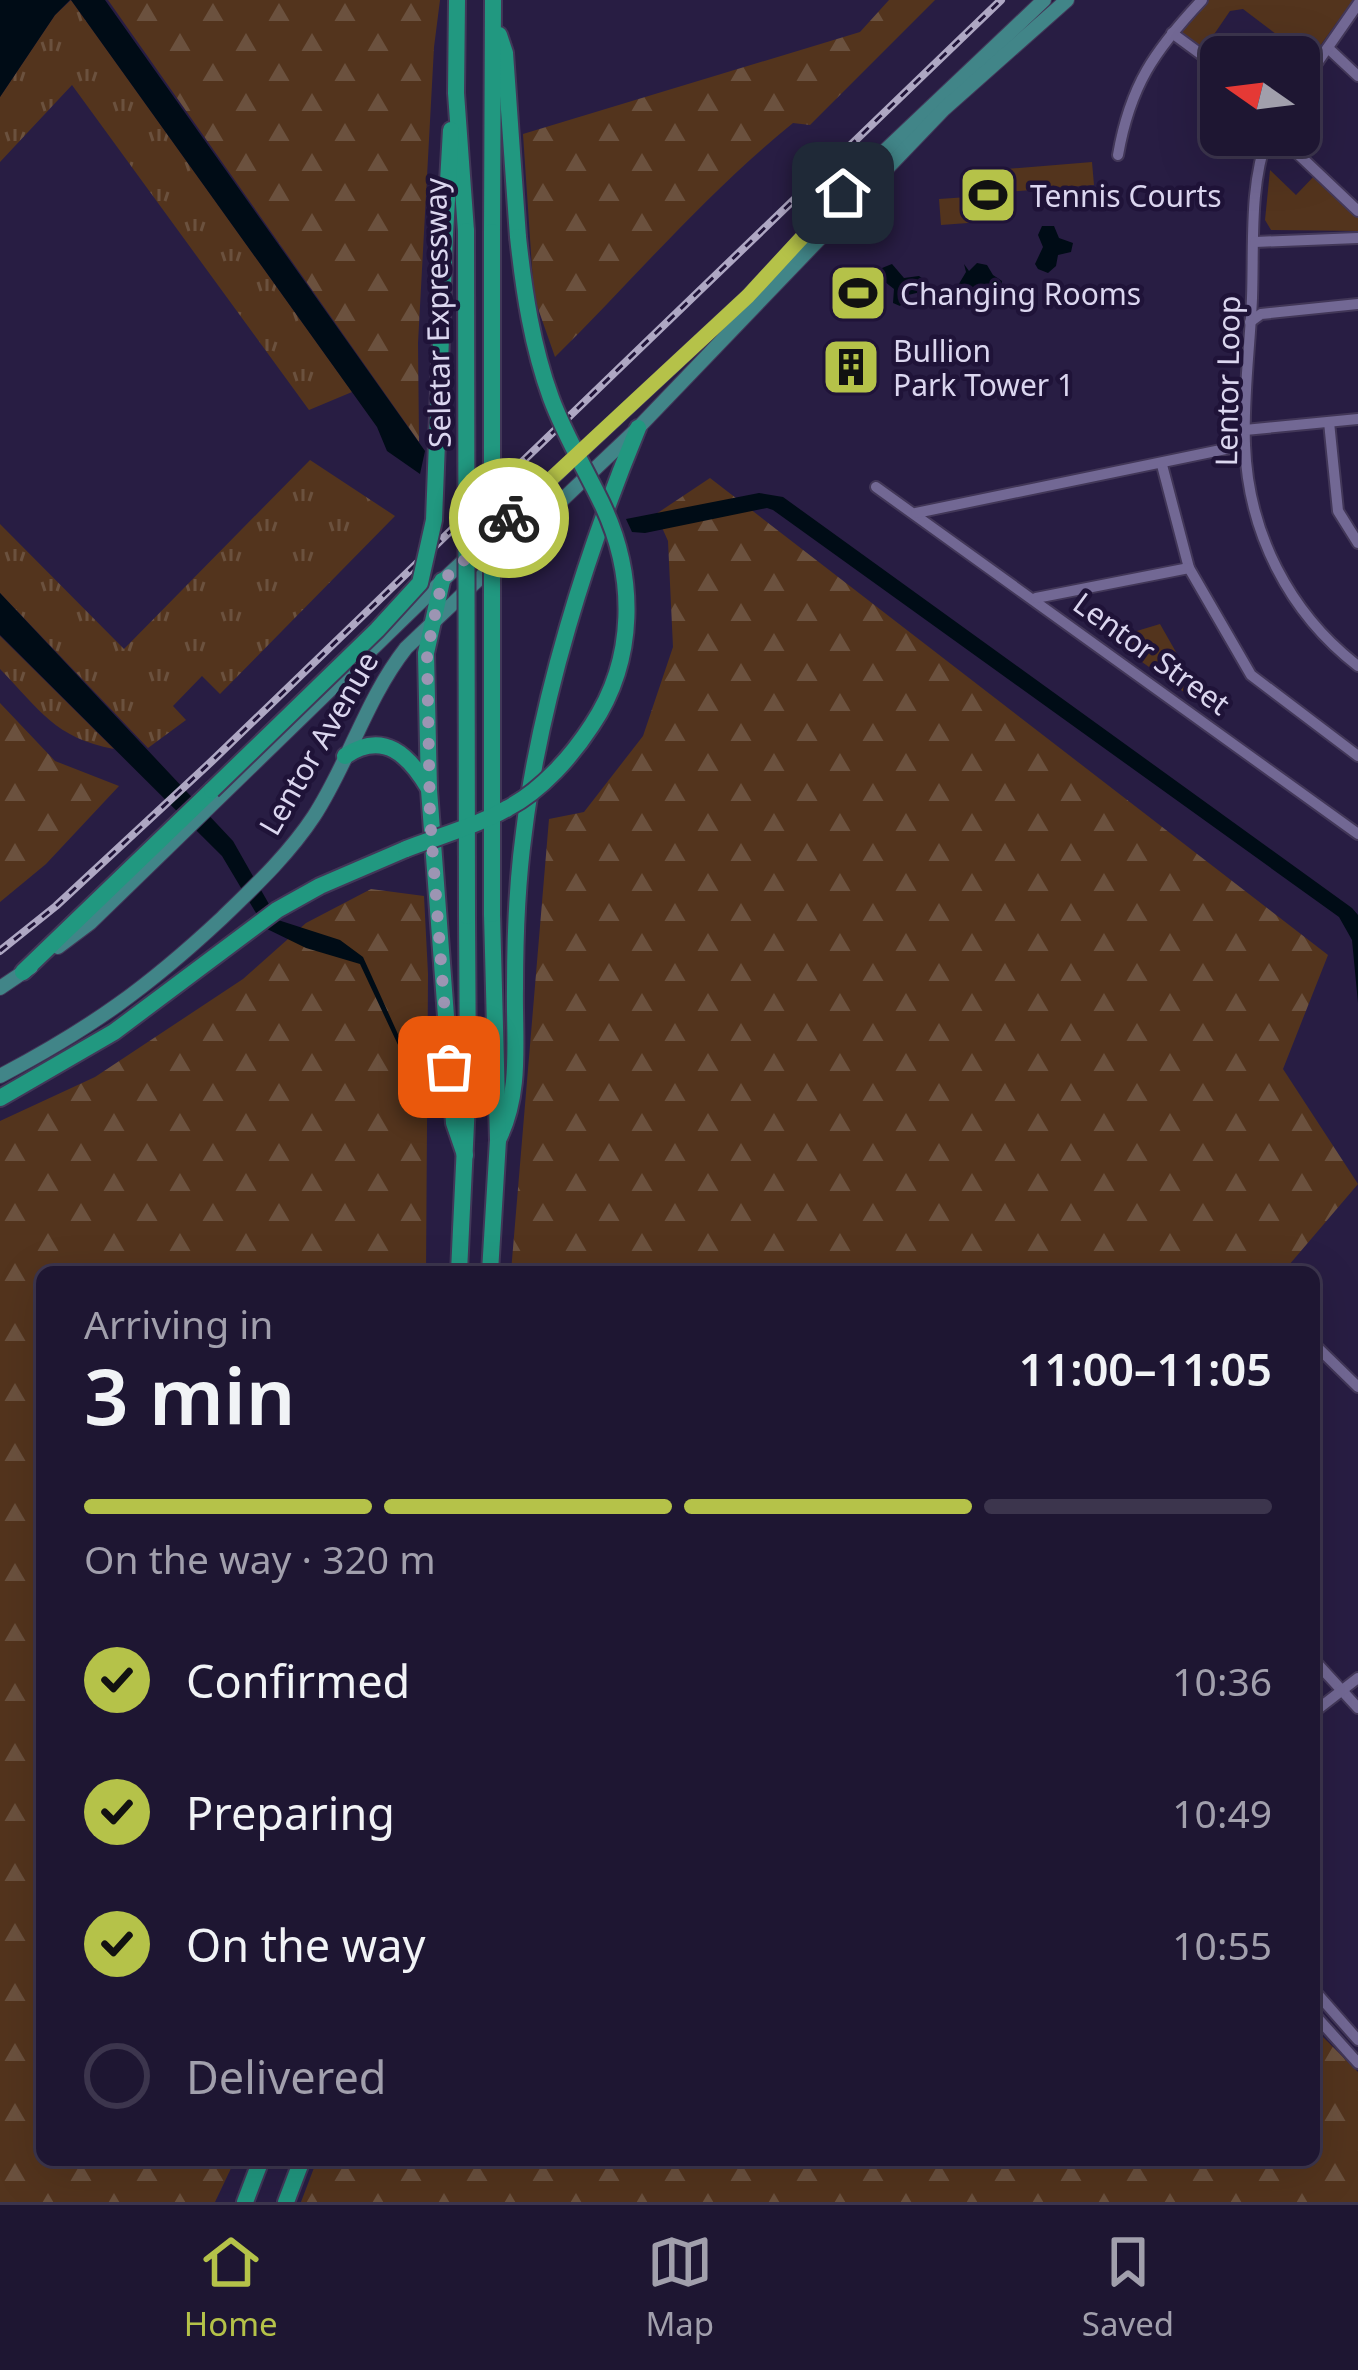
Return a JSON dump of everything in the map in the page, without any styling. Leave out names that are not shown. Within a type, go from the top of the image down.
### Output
[{"type":"highway","name":"Seletar Expressway","points":[[457,0],[456,93],[466,231],[467,916],[459,1266]]},
{"type":"highway","name":"Seletar Expressway","points":[[490,1266],[498,1140],[492,914],[493,0]]},
{"type":"highway","points":[[0,1098],[113,1032],[302,895],[516,803],[549,776],[597,718],[616,681],[625,649],[625,586],[604,509],[551,398],[535,346],[518,237],[505,53],[493,24]]},
{"type":"highway","points":[[23,973],[178,830],[419,583],[434,520],[456,93]]},
{"type":"highway","points":[[498,1140],[509,1118],[514,1086],[519,895],[536,751],[614,486],[638,428]]},
{"type":"highway","points":[[442,581],[427,653],[429,790],[454,1123],[465,1155]]},
{"type":"highway","points":[[345,756],[368,744],[387,745],[406,755],[429,790]]},
{"type":"highway","points":[[245,2202],[259,2166]]},
{"type":"highway","points":[[286,2202],[300,2166]]},
{"type":"main road","name":"Lentor Avenue","points":[[178,830],[216,800],[563,466],[748,296],[874,160],[1045,0]]},
{"type":"main road","name":"Lentor Avenue","points":[[0,1076],[122,1006],[240,901],[302,833],[390,670],[431,622],[638,428],[918,135],[1067,0]]},
{"type":"main road","points":[[563,466],[576,483]]},
{"type":"main road","points":[[0,988],[23,973]]},
{"type":"street","points":[[1118,155],[1132,94],[1145,68],[1202,0]]},
{"type":"street","points":[[1320,59],[1358,4]]},
{"type":"street","points":[[1172,33],[1200,54]]},
{"type":"street","points":[[1328,48],[1358,76]]},
{"type":"street","name":"Lentor Loop","points":[[1262,156],[1256,179],[1254,314],[1245,430],[1251,494],[1268,553],[1297,604],[1358,666]]},
{"type":"street","points":[[1300,156],[1358,211]]},
{"type":"street","points":[[1255,242],[1358,238]]},
{"type":"street","points":[[1254,314],[1358,304]]},
{"type":"street","points":[[1245,430],[1358,419]]},
{"type":"street","points":[[1329,422],[1338,511],[1358,543]]},
{"type":"street","points":[[916,513],[1245,445]]},
{"type":"street","points":[[1162,465],[1189,568],[1251,675],[1358,756]]},
{"type":"street","name":"Lentor Street","points":[[876,487],[1358,833]]},
{"type":"street","points":[[1036,598],[1189,568]]},
{"type":"street","points":[[1320,1350],[1358,1387]]},
{"type":"street","points":[[1320,1667],[1358,1708]]},
{"type":"street","points":[[1320,1707],[1358,1678]]},
{"type":"street","points":[[1320,1997],[1358,2040]]},
{"type":"street","points":[[1320,2021],[1358,2063]]},
{"type":"green space","points":[[71,0],[352,392],[309,410],[72,85],[0,162],[0,97],[55,15]]},
{"type":"green space","points":[[108,0],[440,0],[418,343],[419,442]]},
{"type":"green space","points":[[889,0],[935,0],[810,125],[793,123],[730,178],[555,357],[534,297],[523,134],[860,32]]},
{"type":"green space","points":[[1209,0],[1353,0],[1320,46],[1320,36],[1278,36],[1243,9],[1230,11],[1213,36],[1200,36],[1200,46],[1179,30]]},
{"type":"green space","name":"Tennis Courts","points":[[1092,162],[1094,185],[994,193],[995,221],[941,225],[939,199],[982,196],[981,171]]},
{"type":"green space","points":[[1270,170],[1296,195],[1316,174],[1358,213],[1358,231],[1271,230],[1265,220]]},
{"type":"green space","points":[[310,460],[395,516],[220,694],[202,676],[173,706],[186,720],[148,748],[0,593],[0,524],[124,649]]},
{"type":"green space","points":[[710,478],[1328,955],[1283,1069],[1358,1184],[1288,1266],[512,1266],[549,819],[584,812],[643,736],[673,647],[668,541],[656,514]]},
{"type":"green space","points":[[1160,624],[1209,710],[1096,629],[1110,629],[1120,636]]},
{"type":"green space","points":[[0,636],[114,749],[77,738],[38,709],[0,669]]},
{"type":"green space","points":[[0,703],[55,761],[119,786],[46,864],[0,902]]},
{"type":"green space","points":[[371,889],[424,896],[426,1266],[36,1266],[36,2166],[232,2166],[215,2202],[0,2202],[0,1121],[95,1077],[243,979],[306,923]]},
{"type":"green space","points":[[1320,2034],[1358,2072],[1358,2202],[301,2202],[315,2166],[1320,2166]]},
{"type":"shaded area","points":[[0,0],[70,0],[0,97]]},
{"type":"shaded area","points":[[71,0],[105,0],[425,451],[420,474],[387,451],[377,427]]},
{"type":"shaded area","points":[[1042,226],[1054,226],[1059,238],[1073,243],[1071,252],[1058,255],[1048,273],[1035,264],[1043,247],[1038,235]]},
{"type":"shaded area","points":[[977,263],[987,265],[1002,281],[1000,289],[986,297],[971,296],[965,288],[955,298],[940,293],[957,287],[966,272],[964,264],[969,271]]},
{"type":"shaded area","points":[[892,264],[904,278],[919,276],[927,282],[925,291],[908,295],[900,306],[893,303],[894,289],[880,278],[882,268]]},
{"type":"shaded area","points":[[759,493],[783,497],[1352,908],[1358,915],[1358,1003],[1352,940],[1339,917],[773,510],[645,533],[632,532],[626,519]]},
{"type":"shaded area","points":[[0,593],[233,841],[278,920],[340,940],[363,957],[402,1043],[429,1072],[431,1085],[399,1047],[360,964],[306,948],[265,928],[222,856],[0,635]]},
{"type":"railway","points":[[0,951],[56,906],[212,761],[1001,0]]},
{"type":"way so far","points":[[449,1067],[430,817],[427,653],[442,581],[509,518]]},
{"type":"place","name":"Tennis Courts","points":[[988,195]]},
{"type":"place","name":"Changing Rooms","points":[[858,293]]},
{"type":"place","name":"Bullion Park Tower 1","points":[[851,367]]},
{"type":"route","points":[[509,518],[748,296],[843,193]]}]
